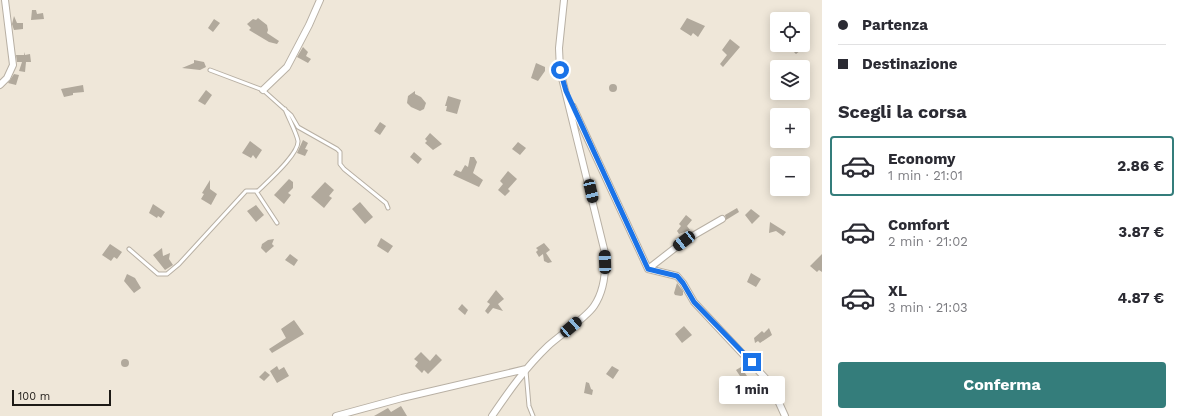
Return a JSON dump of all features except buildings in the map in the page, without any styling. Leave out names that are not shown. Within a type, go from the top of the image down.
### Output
[{"type":"street","points":[[0,85],[7,78],[13,65],[5,0]]},
{"type":"street","points":[[263,90],[287,67],[310,26],[320,0]]},
{"type":"street","points":[[492,416],[526,369],[547,347],[594,306],[602,290],[606,272],[605,253],[560,70],[558,48],[564,0]]},
{"type":"street","points":[[566,91],[648,269]]},
{"type":"street","points":[[648,269],[684,241],[722,219]]},
{"type":"street","points":[[648,269],[677,276],[694,302],[770,383],[785,416]]},
{"type":"street","points":[[336,416],[402,398],[526,369]]},
{"type":"lane","points":[[210,70],[263,90],[285,109],[298,126],[337,149],[340,152],[340,164],[344,169],[386,203],[388,208]]},
{"type":"lane","points":[[129,249],[158,274],[167,274],[179,264],[246,191],[256,191],[292,156],[297,148],[298,140],[285,109]]},
{"type":"lane","points":[[256,191],[277,223]]},
{"type":"lane","points":[[526,369],[528,406],[533,416]]},
{"type":"route","points":[[560,70],[566,91],[648,269],[677,276],[686,287],[694,302],[752,362]]}]
